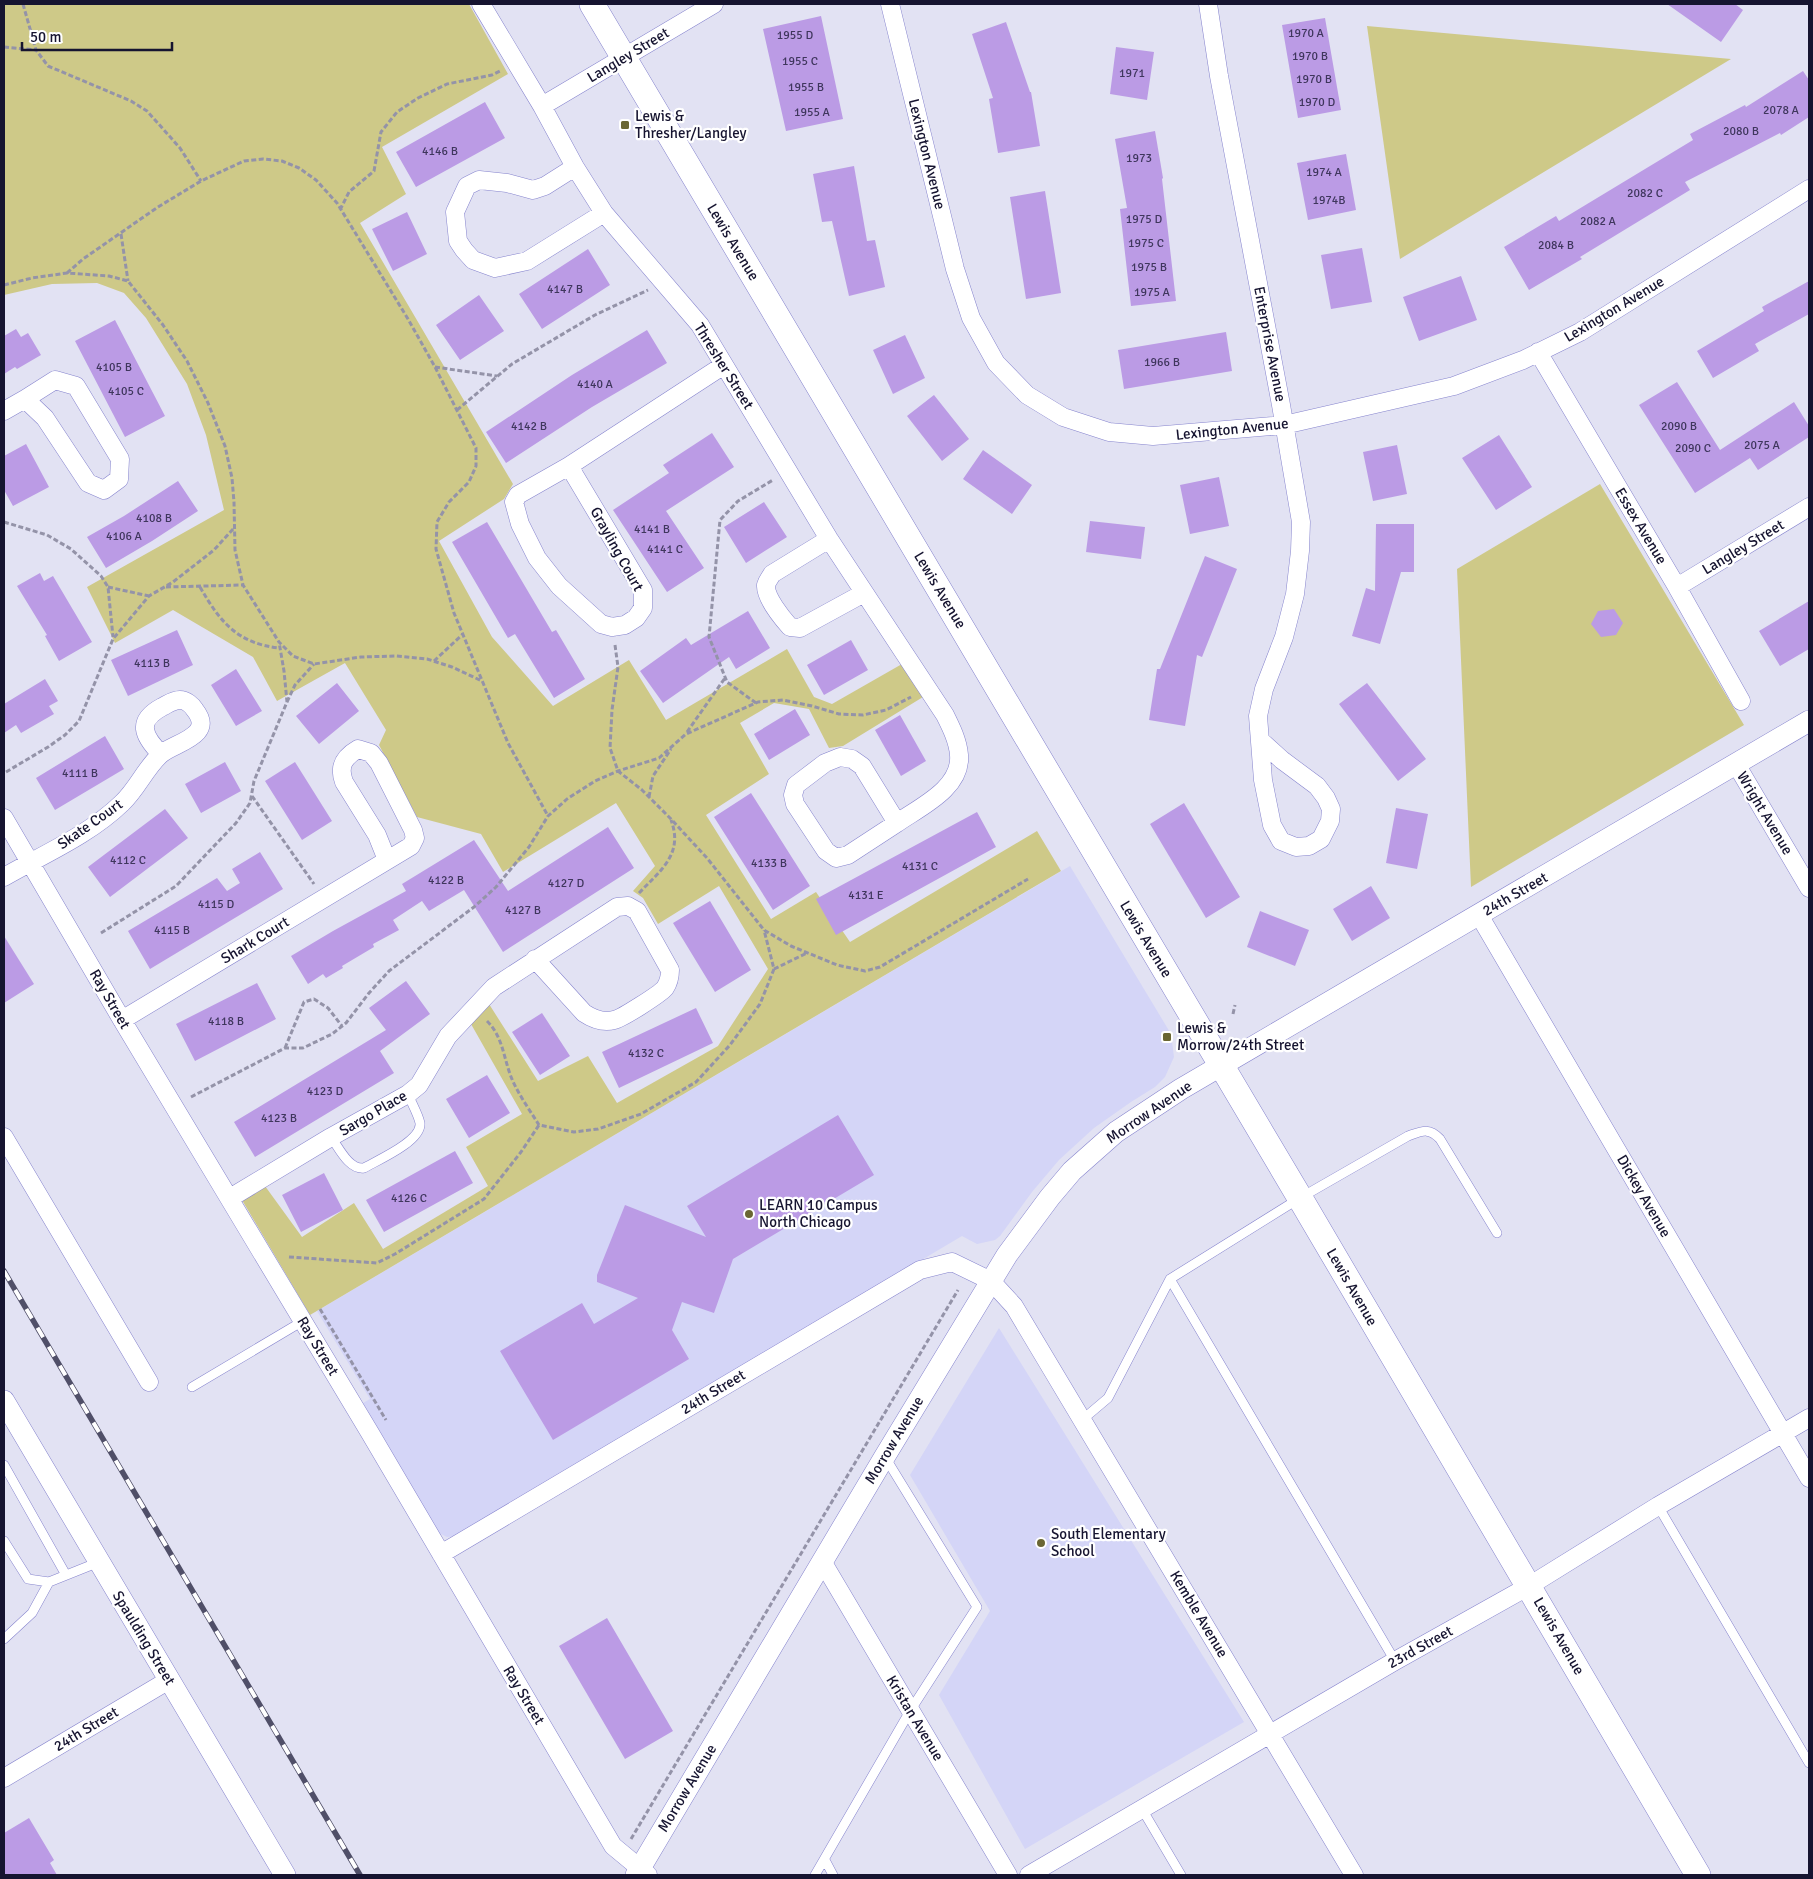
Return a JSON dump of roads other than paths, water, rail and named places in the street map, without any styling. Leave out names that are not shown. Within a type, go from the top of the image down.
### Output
[{"type":"main road","name":"Lewis Avenue","points":[[592,4],[1300,1198],[1698,1875]]},
{"type":"street","name":"Thresher Street","points":[[481,4],[542,106],[575,167],[604,212],[662,283],[700,325],[830,539],[945,715],[954,734],[960,755],[957,773],[945,789],[897,823]]},
{"type":"street","name":"Langley Street","points":[[542,106],[714,4]]},
{"type":"street","name":"Lexington Avenue","points":[[890,4],[955,269],[970,318],[996,363],[1027,395],[1063,417],[1109,432],[1153,436],[1284,425],[1454,386],[1523,360],[1580,332],[1809,189]]},
{"type":"street","name":"Enterprise Avenue","points":[[1208,4],[1218,76],[1301,522],[1295,594],[1286,628],[1264,690],[1258,716],[1263,780],[1272,825],[1281,841],[1296,847],[1310,846],[1320,838],[1330,820],[1330,809],[1326,798],[1316,786],[1261,741]]},
{"type":"street","points":[[575,167],[544,186],[533,190],[507,183],[479,180],[467,186],[455,212],[458,240],[464,250],[473,260],[495,268],[527,261],[604,212]]},
{"type":"street","name":"Essex Avenue","points":[[1538,352],[1677,587],[1741,701]]},
{"type":"street","points":[[569,466],[724,365]]},
{"type":"street","points":[[4,410],[55,380],[76,386],[120,459],[119,479],[104,490],[88,483],[45,418],[25,399]]},
{"type":"street","name":"Grayling Court","points":[[569,466],[643,590],[643,608],[636,618],[625,625],[612,627],[601,624],[559,586],[537,558],[520,524],[514,502],[518,495],[569,466]]},
{"type":"street","name":"Langley Street","points":[[1677,587],[1809,507]]},
{"type":"street","points":[[830,539],[772,574],[766,583],[767,593],[782,619],[790,627],[800,628],[864,592]]},
{"type":"street","name":"24th Street","points":[[1221,1066],[1809,722]]},
{"type":"street","name":"Shark Court","points":[[122,1020],[411,846],[415,838],[413,830],[379,763],[371,753],[358,749],[350,754],[342,763],[340,773],[377,835],[387,860]]},
{"type":"street","name":"Skate Court","points":[[4,877],[91,827],[123,802],[161,754]]},
{"type":"street","points":[[840,756],[852,758],[862,766],[897,823],[848,855],[836,858],[826,851],[795,804],[793,795],[796,785],[825,762],[840,756]]},
{"type":"street","name":"Wright Avenue","points":[[1736,764],[1809,888]]},
{"type":"street","name":"Ray Street","points":[[4,818],[613,1846],[641,1873]]},
{"type":"street","name":"Sargo Place","points":[[230,1198],[331,1137],[408,1094],[419,1085],[448,1036],[494,987],[534,959],[617,907],[628,906],[637,911],[670,970],[670,980],[664,990],[615,1020],[605,1021],[584,1013],[534,959]]},
{"type":"street","name":"Dickey Avenue","points":[[1479,914],[1809,1478]]},
{"type":"street","name":"Morrow Avenue","points":[[641,1873],[884,1456],[1007,1255],[1050,1197],[1086,1158],[1116,1132],[1181,1089],[1221,1066]]},
{"type":"street","points":[[4,1137],[148,1382]]},
{"type":"street","name":"24th Street","points":[[441,1554],[920,1270],[952,1262],[991,1281]]},
{"type":"street","name":"Kemble Avenue","points":[[991,1281],[1014,1306],[1354,1875]]},
{"type":"street","name":"Spaulding Street","points":[[4,1401],[285,1875]]},
{"type":"street","name":"23rd Street","points":[[1029,1875],[1395,1661],[1529,1586],[1658,1506],[1809,1418]]},
{"type":"street","name":"Kristan Avenue","points":[[822,1561],[1008,1875]]},
{"type":"street","name":"24th Street","points":[[4,1778],[169,1680]]},
{"type":"lane","points":[[331,1137],[352,1165],[359,1169],[364,1168],[411,1140],[419,1131],[420,1122],[408,1094]]},
{"type":"lane","points":[[1082,1420],[1108,1398],[1170,1279],[1300,1198],[1408,1136],[1428,1131],[1434,1133],[1440,1139],[1497,1233]]},
{"type":"lane","points":[[1170,1279],[1395,1661]]},
{"type":"lane","points":[[192,1387],[303,1321]]},
{"type":"lane","points":[[815,1875],[910,1711],[978,1607],[884,1456]]},
{"type":"lane","points":[[4,1465],[66,1575]]},
{"type":"lane","points":[[1658,1506],[1809,1764]]},
{"type":"lane","points":[[4,1540],[28,1579],[49,1582],[99,1562]]},
{"type":"lane","points":[[4,1639],[32,1613],[49,1582]]},
{"type":"lane","points":[[1142,1809],[1181,1875]]},
{"type":"lane","points":[[825,1860],[833,1875]]},
{"type":"railway","points":[[4,1271],[360,1875]]},
{"type":"place","name":"Lewis & Thresher/Langley","points":[[625,125]]},
{"type":"place","name":"Lewis & Morrow/24th Street","points":[[1167,1037]]},
{"type":"place","name":"LEARN 10 Campus North Chicago","points":[[749,1214]]},
{"type":"place","name":"South Elementary School","points":[[1041,1543]]}]
